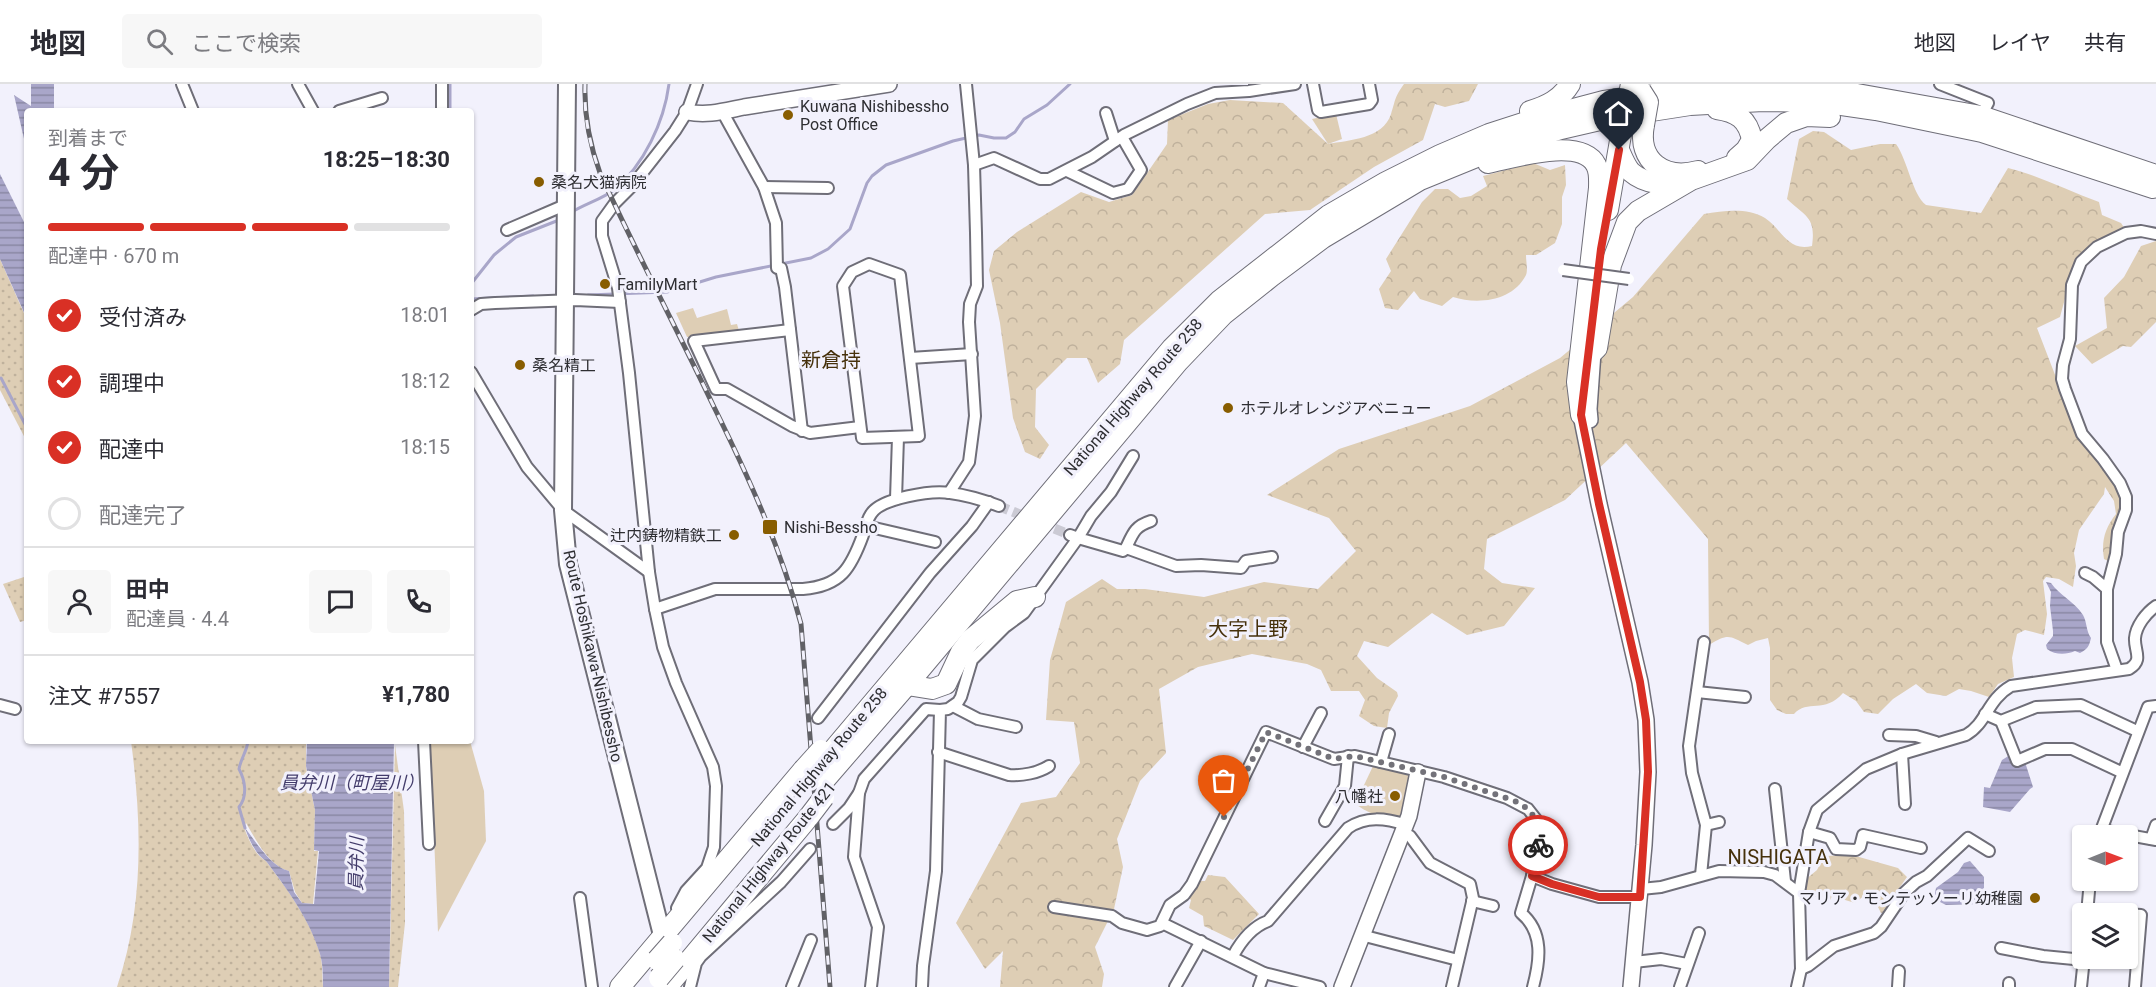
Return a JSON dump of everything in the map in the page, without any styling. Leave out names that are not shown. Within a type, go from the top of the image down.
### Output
[{"type":"highway","points":[[1545,106],[1564,93],[1570,84]]},
{"type":"highway","points":[[1844,84],[1914,96],[1981,116]]},
{"type":"highway","points":[[1440,155],[1461,137],[1506,118],[1545,106],[1630,86],[1633,127],[1623,158],[1600,260],[1581,415]]},
{"type":"highway","name":"National Highway Route 258","points":[[635,987],[667,971],[814,783],[1172,348],[1219,301],[1329,215],[1386,182],[1489,134],[1604,101],[1757,86],[1795,87],[1857,94],[1981,116],[2156,175]]},
{"type":"highway","name":"National Highway Route 258","points":[[859,730],[907,685],[1178,362],[1223,315],[1323,238],[1420,180],[1496,149],[1561,129],[1613,117],[1690,105],[1762,101],[1821,102],[1876,110],[1982,132],[2156,189]]},
{"type":"highway","points":[[1633,127],[1642,134],[1648,156],[1658,167],[1676,175],[1736,159],[1746,150],[1752,140],[1750,130],[1738,114],[1690,105]]},
{"type":"highway","points":[[1623,158],[1630,171],[1646,181],[1669,185],[1691,180],[1747,160],[1786,123],[1806,116],[1846,117],[1917,126],[1991,141],[2114,176]]},
{"type":"highway","points":[[1420,180],[1449,177],[1488,163],[1568,149],[1581,151],[1589,156],[1596,165],[1599,188],[1577,382],[1581,415]]},
{"type":"highway","points":[[1593,352],[1623,158]]},
{"type":"highway","points":[[1593,352],[1597,348],[1611,265],[1627,222],[1638,211],[1691,180]]},
{"type":"highway","points":[[907,685],[932,689],[946,684],[961,652],[970,640],[1017,601],[1035,597]]},
{"type":"highway","name":"National Highway Route 421","points":[[667,971],[814,783],[859,730]]},
{"type":"highway","points":[[620,987],[667,971]]},
{"type":"main road","name":"Route Hoshikawa-Nishibessho","points":[[567,84],[563,510],[570,575],[667,971]]},
{"type":"street","points":[[182,84],[193,108]]},
{"type":"street","points":[[298,84],[311,108]]},
{"type":"street","points":[[442,84],[442,108]]},
{"type":"street","points":[[697,84],[687,112],[675,131],[632,186],[615,202],[602,221],[602,236],[620,301],[649,573],[655,609],[663,647],[676,683],[713,766],[716,786],[714,847],[707,868],[686,891],[667,971],[696,963],[781,882],[810,849]]},
{"type":"street","points":[[687,112],[723,113],[744,107],[889,84]]},
{"type":"street","points":[[949,493],[969,462],[975,416],[969,321],[970,304],[977,286],[974,165],[966,84]]},
{"type":"street","points":[[974,165],[994,158],[1044,180],[1049,179],[1092,157],[1118,139],[1187,104],[1215,93],[1249,91],[1295,84]]},
{"type":"street","points":[[1313,84],[1318,110],[1322,112],[1369,104],[1372,100],[1369,84]]},
{"type":"street","points":[[1940,84],[1988,103],[1981,116]]},
{"type":"street","points":[[349,108],[382,98]]},
{"type":"street","points":[[723,113],[764,187],[776,223],[778,265],[790,330],[802,431]]},
{"type":"street","points":[[1067,171],[1113,194],[1128,189],[1141,170],[1118,139],[1106,113]]},
{"type":"street","points":[[764,187],[828,188]]},
{"type":"street","points":[[507,230],[565,204]]},
{"type":"street","points":[[2117,670],[2107,642],[2107,589],[2116,554],[2118,532],[2126,510],[2126,498],[2114,475],[2082,434],[2062,379],[2070,339],[2072,285],[2080,262],[2097,247],[2130,232],[2156,234]]},
{"type":"street","points":[[869,264],[900,275],[919,436],[862,438],[860,427],[843,286],[852,272],[869,264]]},
{"type":"street","points":[[1563,270],[1629,279]]},
{"type":"street","points":[[474,308],[481,304],[566,297],[576,300],[620,301]]},
{"type":"street","points":[[790,330],[694,341],[716,389],[727,389],[802,431],[810,433],[860,427]]},
{"type":"street","points":[[1593,352],[1589,409],[1599,504]]},
{"type":"street","points":[[910,358],[972,354]]},
{"type":"street","points":[[474,377],[527,467],[563,510],[649,573]]},
{"type":"street","points":[[1581,415],[1640,682],[1646,720],[1648,772],[1631,987]]},
{"type":"street","points":[[896,499],[898,437]]},
{"type":"street","points":[[833,824],[849,808],[859,793],[864,779],[926,709],[948,709],[961,697],[972,660],[1005,627],[1024,613],[1074,536],[1111,492],[1133,456]]},
{"type":"street","points":[[655,609],[715,589],[803,590],[823,586],[841,577],[848,569],[875,509],[896,499],[935,492],[949,493],[994,504],[930,573],[818,718]]},
{"type":"street","points":[[1074,536],[1123,551],[1133,532],[1140,525],[1151,520]]},
{"type":"street","points":[[866,526],[935,542]]},
{"type":"street","points":[[1126,548],[1176,567],[1201,565],[1240,568],[1246,561],[1272,557]]},
{"type":"street","points":[[2085,573],[2107,589]]},
{"type":"street","points":[[1797,987],[1801,969],[1799,893],[1809,832],[1817,810],[1866,769],[1936,742],[1966,735],[1978,725],[1996,697],[2012,686],[2129,669],[2136,663],[2138,657],[2135,636],[2145,615],[2156,606]]},
{"type":"street","points":[[1701,875],[1706,825],[1689,746],[1704,642]]},
{"type":"street","points":[[1697,692],[1745,697]]},
{"type":"street","points":[[0,705],[15,709]]},
{"type":"street","points":[[2001,721],[2036,706],[2081,705],[2137,732]]},
{"type":"street","points":[[953,706],[978,719],[1016,727]]},
{"type":"street","points":[[2103,825],[2148,706],[2156,706]]},
{"type":"street","points":[[922,987],[922,966],[936,871],[940,710]]},
{"type":"street","points":[[1303,747],[1321,713]]},
{"type":"street","points":[[1984,714],[2001,721],[2017,760],[2046,749],[2072,749],[2121,772]]},
{"type":"street","points":[[1054,907],[1112,916],[1122,923],[1147,930],[1156,928],[1162,922],[1170,905],[1184,895],[1192,884],[1266,732],[1334,759],[1355,756],[1444,777],[1497,794],[1528,809],[1539,823],[1540,830],[1532,876],[1521,913],[1530,922],[1539,946],[1533,987]]},
{"type":"street","points":[[1381,762],[1389,734]]},
{"type":"street","points":[[1889,735],[1916,736],[1936,742]]},
{"type":"street","points":[[424,744],[429,844]]},
{"type":"street","points":[[938,752],[1009,775],[1017,776],[1043,770],[1049,766]]},
{"type":"street","points":[[1902,754],[1905,804]]},
{"type":"street","points":[[1325,821],[1345,786],[1348,756]]},
{"type":"street","points":[[1342,987],[1413,805],[1418,772]]},
{"type":"street","points":[[1775,789],[1785,881]]},
{"type":"street","points":[[859,793],[854,857],[878,927],[871,987]]},
{"type":"street","points":[[1233,956],[1257,926],[1268,921],[1348,828],[1362,820],[1376,819],[1404,829],[1430,863],[1470,884],[1472,902],[1452,987]]},
{"type":"street","points":[[1706,825],[1719,822]]},
{"type":"street","points":[[2138,837],[2153,839],[2156,825]]},
{"type":"street","points":[[1809,832],[1830,838],[1836,849],[1856,850],[1860,847],[1863,835],[1921,848]]},
{"type":"street","points":[[1801,969],[1842,942],[1874,933],[1881,927],[1904,893],[1927,876],[1968,838],[1989,851]]},
{"type":"street","points":[[1532,876],[1599,897],[1640,893],[1719,872],[1764,872],[1775,874],[1799,893]]},
{"type":"street","points":[[580,898],[592,987]]},
{"type":"street","points":[[1472,902],[1493,906]]},
{"type":"street","points":[[2138,915],[2141,915],[2138,951]]},
{"type":"street","points":[[1162,922],[1264,973],[1320,987]]},
{"type":"street","points":[[1680,987],[1699,933]]},
{"type":"street","points":[[1361,935],[1458,960]]},
{"type":"street","points":[[792,987],[811,940]]},
{"type":"street","points":[[1175,987],[1201,941]]},
{"type":"street","points":[[2001,948],[2043,956],[2072,958]]},
{"type":"street","points":[[1634,962],[1661,959],[1687,964]]},
{"type":"street","points":[[2081,987],[2083,969]]},
{"type":"street","points":[[2135,987],[2136,969]]},
{"type":"street","points":[[1898,987],[1899,971]]},
{"type":"street","points":[[1259,987],[1264,973]]},
{"type":"green space","points":[[1404,84],[1478,84],[1469,101],[1445,107],[1435,104],[1423,140],[1374,167],[1310,210],[1265,214],[1124,340],[1120,364],[1098,383],[1087,358],[1067,358],[1036,389],[1035,427],[1049,445],[1040,459],[1025,452],[1013,418],[1000,323],[989,270],[994,251],[1017,232],[1081,192],[1109,202],[1132,195],[1167,144],[1168,120],[1208,104],[1230,100],[1283,103],[1328,144],[1364,137],[1381,129],[1387,122]]},
{"type":"green space","points":[[1336,114],[1342,139],[1328,144],[1312,119]]},
{"type":"green space","points":[[1813,131],[1824,132],[1851,150],[1880,144],[1896,144],[1917,193],[1926,205],[1981,213],[2008,168],[2099,202],[2102,215],[2121,223],[2125,229],[2074,265],[2060,317],[2037,328],[2072,419],[2122,496],[2122,508],[2115,527],[2108,561],[2104,559],[2103,546],[2109,524],[2116,514],[2114,501],[2105,487],[2104,494],[2079,530],[2074,553],[2076,566],[2073,587],[2059,579],[2046,577],[2043,581],[2047,614],[2044,635],[2025,630],[2017,634],[2012,658],[2014,677],[1998,684],[1989,697],[1959,689],[1946,696],[1927,693],[1916,684],[1893,699],[1878,714],[1864,712],[1856,701],[1843,693],[1830,703],[1805,707],[1794,714],[1786,714],[1777,710],[1770,700],[1768,638],[1748,645],[1725,637],[1709,645],[1708,539],[1626,443],[1565,500],[1487,539],[1484,569],[1502,583],[1535,588],[1504,626],[1467,635],[1432,613],[1388,647],[1364,641],[1357,656],[1377,678],[1397,692],[1398,696],[1389,713],[1387,728],[1374,726],[1359,716],[1365,700],[1359,691],[1331,691],[1321,670],[1307,664],[1252,654],[1198,667],[1159,689],[1166,753],[1140,781],[1117,839],[1123,867],[1114,909],[1095,947],[1104,974],[1102,987],[1000,987],[1003,951],[985,969],[956,923],[1021,803],[1056,797],[1080,763],[1074,722],[1046,720],[1050,660],[1066,602],[1102,579],[1117,589],[1145,589],[1204,597],[1264,582],[1318,589],[1356,551],[1329,518],[1267,495],[1339,449],[1470,406],[1560,358],[1633,297],[1704,214],[1750,212],[1765,218],[1796,246],[1812,246],[1811,223],[1787,199],[1799,139]]},
{"type":"green space","points":[[1533,163],[1550,170],[1565,165],[1566,185],[1562,197],[1562,224],[1555,243],[1536,255],[1526,255],[1527,273],[1513,291],[1494,299],[1484,300],[1473,301],[1453,297],[1442,306],[1420,299],[1414,291],[1398,310],[1385,308],[1379,289],[1391,271],[1386,259],[1422,202],[1435,189],[1448,189],[1460,198],[1471,196],[1487,186],[1483,176]]},
{"type":"green space","points":[[2156,241],[2156,322],[2131,347],[2123,346],[2092,364],[2075,346],[2107,328],[2104,298],[2124,277],[2141,246]]},
{"type":"green space","points":[[0,259],[24,313],[24,436],[0,390]]},
{"type":"green space","points":[[693,308],[697,318],[727,309],[731,325],[737,324],[740,334],[687,337],[676,313]]},
{"type":"green space","points":[[24,577],[24,621],[20,622],[3,584]]},
{"type":"green space","points":[[131,744],[306,744],[306,767],[315,810],[314,851],[318,851],[313,904],[302,903],[295,892],[289,871],[275,864],[246,823],[244,827],[255,851],[266,861],[282,883],[311,929],[321,958],[323,987],[117,987],[126,957],[136,896],[139,834]]},
{"type":"green space","points":[[430,744],[471,744],[484,791],[486,841],[438,932]]},
{"type":"green space","points":[[395,745],[404,811],[405,923],[398,987],[389,987]]},
{"type":"green space","points":[[1374,764],[1409,772],[1412,775],[1403,816],[1384,818],[1355,804]]},
{"type":"green space","points":[[1852,855],[1898,868],[1907,877],[1895,894],[1888,912],[1881,913],[1874,899],[1865,895],[1855,903],[1832,896],[1830,900],[1804,894],[1805,880],[1817,870],[1824,856]]},
{"type":"green space","points":[[1208,875],[1225,877],[1259,914],[1233,940],[1204,926],[1203,916],[1189,908],[1191,900],[1187,896],[1198,881],[1205,881]]},
{"type":"water","points":[[31,84],[54,84],[54,108],[24,108],[24,139],[14,95],[31,106]]},
{"type":"water","points":[[0,174],[24,222],[24,312],[0,259]]},
{"type":"water","points":[[2046,582],[2051,583],[2083,615],[2091,638],[2088,647],[2080,653],[2075,651],[2064,654],[2047,649],[2046,645],[2053,636],[2053,631],[2051,592]]},
{"type":"water","name":"員弁川（町屋川）","points":[[307,744],[394,744],[389,987],[323,987],[323,970],[316,941],[297,905],[266,861],[256,851],[245,828],[270,859],[289,871],[294,892],[302,903],[314,904],[319,851],[314,850],[315,810],[306,766]]},
{"type":"water","points":[[2010,755],[2025,762],[2033,787],[2010,812],[1983,807],[1984,787],[1990,788],[2002,760]]},
{"type":"water","points":[[1970,861],[1984,877],[1984,893],[1979,904],[1946,905],[1934,899],[1936,888],[1958,872],[1964,863]]},
{"type":"waterway","points":[[450,84],[450,108]]},
{"type":"waterway","points":[[572,212],[614,190],[635,168],[657,128],[663,113],[669,84]]},
{"type":"waterway","points":[[588,295],[667,292],[716,277],[811,258],[828,249],[850,229],[867,183],[886,165],[953,141],[979,135],[1006,138],[1015,132],[1024,119],[1047,105],[1070,84]]},
{"type":"waterway","points":[[474,280],[494,255],[516,237],[559,220]]},
{"type":"waterway","points":[[474,299],[533,296]]},
{"type":"waterway","points":[[1,378],[24,422]]},
{"type":"waterway","points":[[245,828],[239,807],[244,798],[245,788],[239,769],[247,744]]},
{"type":"tunnel","points":[[999,506],[1070,535]]},
{"type":"railway","points":[[585,84],[588,129],[600,173],[752,487],[784,568],[801,624],[830,987]]},
{"type":"way so far","points":[[1224,817],[1266,732],[1334,759],[1355,756],[1444,777],[1515,801],[1528,809],[1539,823],[1538,845]]},
{"type":"place","name":"Kuwana Nishibessho Post Office","points":[[788,115]]},
{"type":"place","name":"桑名犬猫病院","points":[[539,182]]},
{"type":"place","name":"FamilyMart","points":[[605,284]]},
{"type":"place","name":"桑名精工","points":[[520,365]]},
{"type":"place","name":"ホテルオレンジアベニュー","points":[[1228,408]]},
{"type":"place","name":"Nishi-Bessho","points":[[770,527]]},
{"type":"place","name":"辻内鋳物精鉄工","points":[[734,535]]},
{"type":"place","name":"八幡社","points":[[1395,796]]},
{"type":"place","name":"マリア・モンテッソーリ幼稚園","points":[[2035,898]]},
{"type":"district","name":"新倉持","points":[[831,360]]},
{"type":"district","name":"大字上野","points":[[1248,629]]},
{"type":"district","name":"NISHIGATA","points":[[1778,857]]},
{"type":"route","points":[[1538,845],[1532,876],[1599,897],[1640,897],[1648,772],[1646,720],[1640,682],[1581,415],[1601,249],[1619,150]]},
{"type":"water label","name":"員弁川","points":[[356,864]]}]
